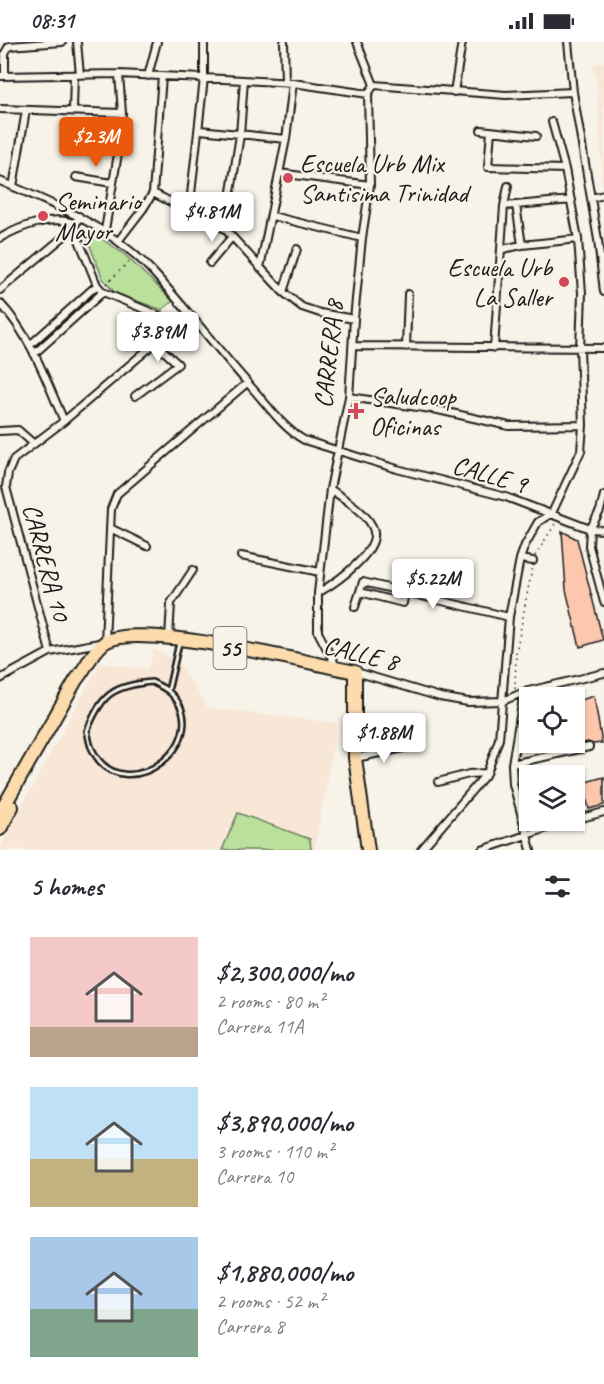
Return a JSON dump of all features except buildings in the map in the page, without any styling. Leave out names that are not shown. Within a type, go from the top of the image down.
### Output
[{"type":"highway","name":"CALLE 8","points":[[105,642],[118,636],[175,638],[355,672]]},
{"type":"highway","points":[[0,813],[76,680],[95,652],[105,642]]},
{"type":"highway","points":[[0,829],[84,683],[87,666]]},
{"type":"highway","points":[[355,672],[355,758],[368,850]]},
{"type":"street","points":[[63,42],[9,46],[5,53],[3,76],[119,74],[204,78],[285,82],[368,94],[374,85]]},
{"type":"street","points":[[73,110],[77,75],[77,42]]},
{"type":"street","points":[[148,76],[158,42]]},
{"type":"street","points":[[189,212],[200,130],[204,42]]},
{"type":"street","points":[[284,42],[285,82]]},
{"type":"street","points":[[357,42],[374,85]]},
{"type":"street","points":[[454,92],[462,42]]},
{"type":"street","points":[[568,42],[573,92],[604,292]]},
{"type":"street","points":[[105,230],[111,183],[119,148],[122,113],[119,74]]},
{"type":"street","points":[[118,240],[153,193],[162,76]]},
{"type":"street","points":[[225,229],[240,135],[244,80]]},
{"type":"street","points":[[260,268],[286,139],[293,83]]},
{"type":"street","points":[[374,85],[506,95],[573,92]]},
{"type":"street","name":"CARRERA 8","points":[[338,668],[318,632],[318,593],[330,489],[349,397],[354,319],[370,184],[368,94]]},
{"type":"street","points":[[0,109],[122,113]]},
{"type":"street","points":[[13,186],[26,110]]},
{"type":"street","points":[[421,850],[487,773],[509,697],[509,616],[527,560],[525,545],[538,522],[557,516],[581,452],[583,425],[580,349],[582,293],[578,239],[572,200],[552,122]]},
{"type":"street","points":[[200,130],[286,139]]},
{"type":"street","points":[[481,130],[536,136]]},
{"type":"street","points":[[491,131],[488,167],[565,169]]},
{"type":"street","points":[[80,142],[119,148]]},
{"type":"street","points":[[279,173],[370,184]]},
{"type":"street","points":[[76,177],[111,183]]},
{"type":"street","name":"CALLE 9","points":[[0,181],[79,216],[118,240],[150,269],[293,434],[304,440],[397,469],[506,497],[590,529],[604,530]]},
{"type":"street","points":[[494,348],[503,249],[504,206],[508,186]]},
{"type":"street","points":[[153,193],[225,229],[283,292],[302,307],[354,319]]},
{"type":"street","points":[[591,198],[604,195]]},
{"type":"street","points":[[504,206],[572,200]]},
{"type":"street","points":[[516,205],[522,245]]},
{"type":"street","points":[[0,290],[75,226],[79,216]]},
{"type":"street","points":[[272,216],[362,238]]},
{"type":"street","points":[[0,238],[19,229],[49,221],[67,220],[75,226],[100,289],[165,318],[181,321]]},
{"type":"street","points":[[210,263],[231,238]]},
{"type":"street","points":[[503,249],[578,239]]},
{"type":"street","points":[[283,292],[297,249]]},
{"type":"street","points":[[30,345],[100,289]]},
{"type":"street","points":[[34,354],[100,289]]},
{"type":"street","points":[[406,347],[408,294]]},
{"type":"street","points":[[0,303],[14,318],[30,345],[64,421]]},
{"type":"street","name":"CARRERA 10","points":[[50,652],[6,487],[8,473],[14,459],[64,421],[190,315]]},
{"type":"street","points":[[135,396],[178,364],[155,343]]},
{"type":"street","points":[[353,346],[603,348]]},
{"type":"street","points":[[0,679],[50,652],[105,642],[111,509],[117,494],[247,383]]},
{"type":"street","points":[[349,397],[438,410],[509,426],[583,425]]},
{"type":"street","points":[[0,431],[18,430],[34,444]]},
{"type":"street","points":[[318,593],[334,583],[368,552],[375,539],[374,528],[367,518],[330,489]]},
{"type":"street","points":[[604,495],[600,511],[590,529],[589,546],[604,602]]},
{"type":"street","points":[[110,528],[147,546]]},
{"type":"street","points":[[241,556],[320,572]]},
{"type":"street","points":[[175,638],[171,603],[193,570]]},
{"type":"street","points":[[355,607],[363,582],[509,616]]},
{"type":"street","points":[[360,592],[403,603],[405,591]]},
{"type":"street","name":"CALLE 8","points":[[355,672],[440,697],[468,702],[519,694]]},
{"type":"street","name":"CALLE 8","points":[[545,687],[604,673]]},
{"type":"street","points":[[519,722],[512,764],[513,784],[531,850]]},
{"type":"street","points":[[355,758],[408,747]]},
{"type":"street","points":[[512,764],[589,747]]},
{"type":"street","points":[[438,782],[469,774],[487,773]]},
{"type":"street","points":[[585,817],[604,812]]},
{"type":"street","points":[[482,850],[539,831]]},
{"type":"lane","points":[[168,691],[152,682],[136,684],[118,688],[103,700],[87,731],[92,749],[103,765],[120,774],[138,774],[156,768],[171,756],[184,725],[180,706],[168,691],[175,638]]},
{"type":"path","points":[[100,289],[136,256]]},
{"type":"path","points":[[509,697],[527,560],[553,526],[557,516]]},
{"type":"shaded area","points":[[604,62],[603,191],[597,83],[593,64]]},
{"type":"shaded area","points":[[154,650],[176,659],[208,708],[337,723],[314,850],[0,850],[100,663],[148,669]]},
{"type":"shaded area","points":[[519,744],[519,753],[548,753],[516,760]]},
{"type":"green space","points":[[92,232],[124,254],[173,301],[162,310],[115,293],[103,279],[86,236]]},
{"type":"green space","points":[[238,813],[310,839],[311,850],[222,850]]},
{"type":"place","name":"Escuela Urb Mix Santisima Trinidad","points":[[288,178]]},
{"type":"place","name":"Seminario Mayor","points":[[43,216]]},
{"type":"place","name":"Escuela Urb La Saller","points":[[564,282]]},
{"type":"place","name":"Saludcoop Oficinas","points":[[356,411]]}]
